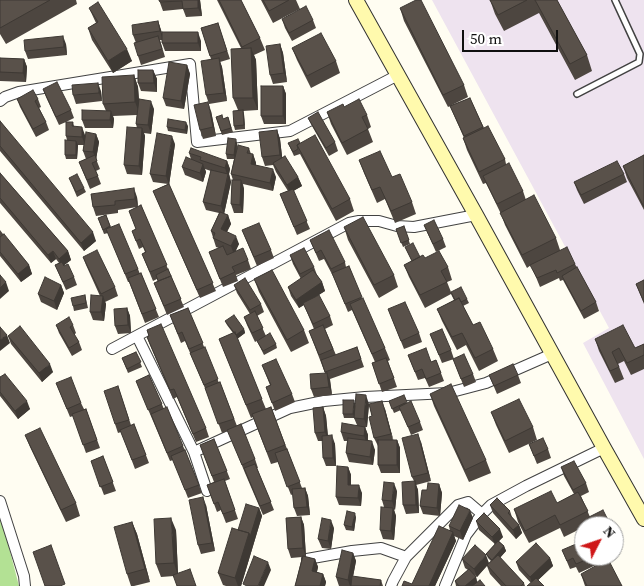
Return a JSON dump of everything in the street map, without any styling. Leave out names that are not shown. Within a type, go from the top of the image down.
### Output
[{"type":"main road","points":[[356,0],[644,519]]},
{"type":"street","points":[[0,101],[19,92],[190,64],[197,142],[290,131],[398,75]]},
{"type":"street","points":[[112,349],[349,223],[379,221],[397,226],[414,227],[476,215]]},
{"type":"street","points":[[137,336],[194,452],[207,491]]},
{"type":"street","points":[[194,452],[290,408],[324,401],[365,397],[448,393],[486,382],[552,354]]},
{"type":"street","points":[[448,584],[466,536],[491,505],[604,448]]},
{"type":"street","points":[[0,501],[26,583]]},
{"type":"street","points":[[392,586],[406,557],[458,505],[468,502],[482,514]]},
{"type":"street","points":[[308,560],[381,548],[406,557]]},
{"type":"lane","points":[[577,94],[639,62],[640,54],[615,0]]},
{"type":"shaded area","points":[[432,0],[644,0],[644,459],[583,343],[609,328]]},
{"type":"green space","points":[[0,518],[6,536],[19,586],[0,586]]},
{"type":"building","points":[[0,0],[50,0],[0,28]]},
{"type":"building","points":[[159,0],[198,0],[198,8],[183,9],[182,1],[160,2]]},
{"type":"building","points":[[219,0],[241,0],[260,38],[242,47]]},
{"type":"building","points":[[263,0],[289,0],[269,11]]},
{"type":"building","points":[[416,0],[421,0],[464,85],[443,95],[400,8]]},
{"type":"building","points":[[490,0],[527,0],[498,15]]},
{"type":"building","points":[[535,0],[557,0],[587,55],[570,64]]},
{"type":"building","points":[[98,2],[127,49],[108,61],[88,28],[98,22],[89,8]]},
{"type":"building","points":[[306,6],[313,20],[289,33],[282,19]]},
{"type":"building","points":[[158,21],[160,31],[133,35],[132,25]]},
{"type":"building","points":[[218,23],[227,51],[210,56],[201,28]]},
{"type":"building","points":[[162,32],[198,32],[198,43],[162,43]]},
{"type":"building","points":[[321,33],[336,61],[307,76],[292,48]]},
{"type":"building","points":[[63,36],[64,47],[25,51],[24,40]]},
{"type":"building","points":[[158,36],[162,49],[138,56],[134,43]]},
{"type":"building","points":[[280,44],[284,73],[270,75],[266,46]]},
{"type":"building","points":[[251,48],[253,98],[233,98],[231,49]]},
{"type":"building","points":[[0,58],[24,59],[23,73],[0,72]]},
{"type":"building","points":[[219,58],[224,93],[206,95],[201,61]]},
{"type":"building","points":[[169,62],[187,65],[181,101],[163,98]]},
{"type":"building","points":[[138,70],[153,70],[154,83],[138,83]]},
{"type":"building","points":[[134,75],[135,102],[103,104],[102,77]]},
{"type":"building","points":[[57,82],[71,110],[56,117],[43,89]]},
{"type":"building","points":[[98,83],[99,93],[73,95],[72,85]]},
{"type":"building","points":[[261,86],[283,86],[283,116],[261,116]]},
{"type":"building","points":[[33,90],[38,99],[35,101],[46,122],[33,129],[17,99]]},
{"type":"building","points":[[470,98],[483,127],[464,136],[450,106]]},
{"type":"building","points":[[139,99],[151,101],[148,125],[136,124]]},
{"type":"building","points":[[359,99],[367,115],[362,117],[368,129],[342,143],[327,112],[343,104],[344,107]]},
{"type":"building","points":[[208,102],[213,127],[200,130],[194,105]]},
{"type":"building","points":[[82,110],[111,111],[110,120],[82,120]]},
{"type":"building","points":[[243,110],[244,125],[234,126],[233,111]]},
{"type":"building","points":[[318,112],[335,142],[326,148],[308,118]]},
{"type":"building","points":[[222,115],[223,119],[228,117],[231,128],[221,131],[216,117]]},
{"type":"building","points":[[168,119],[186,122],[185,130],[167,127]]},
{"type":"building","points":[[0,121],[93,232],[81,243],[0,146]]},
{"type":"building","points":[[66,122],[73,122],[72,126],[82,127],[82,137],[66,136]]},
{"type":"building","points":[[488,126],[505,159],[479,172],[463,138]]},
{"type":"building","points":[[127,127],[142,128],[139,166],[124,165]]},
{"type":"building","points":[[277,130],[280,155],[262,157],[259,132]]},
{"type":"building","points":[[86,132],[96,134],[93,152],[83,151]]},
{"type":"building","points":[[157,133],[172,136],[166,176],[150,174]]},
{"type":"building","points":[[315,135],[350,199],[332,209],[297,145]]},
{"type":"building","points":[[228,138],[236,139],[234,155],[226,154]]},
{"type":"building","points":[[298,139],[300,143],[297,145],[298,149],[293,152],[288,143]]},
{"type":"building","points":[[65,140],[76,141],[76,155],[65,155]]},
{"type":"building","points":[[238,145],[249,148],[247,153],[253,154],[251,164],[273,169],[270,183],[231,174]]},
{"type":"building","points":[[191,148],[227,161],[225,168],[200,160],[201,157],[189,153]]},
{"type":"building","points":[[380,151],[392,177],[400,174],[412,202],[391,211],[380,187],[372,190],[359,160]]},
{"type":"building","points":[[95,155],[97,161],[92,163],[98,176],[87,180],[79,162]]},
{"type":"building","points":[[644,155],[644,207],[623,166]]},
{"type":"building","points":[[285,156],[298,177],[287,185],[273,163]]},
{"type":"building","points":[[186,157],[203,164],[200,173],[182,167]]},
{"type":"building","points":[[617,161],[624,174],[581,195],[574,182]]},
{"type":"building","points":[[509,163],[523,191],[497,204],[483,176]]},
{"type":"building","points":[[211,170],[228,174],[221,206],[203,202]]},
{"type":"building","points":[[0,173],[68,251],[59,259],[53,251],[48,255],[0,198]]},
{"type":"building","points":[[77,174],[84,188],[76,192],[69,178]]},
{"type":"building","points":[[232,180],[241,180],[240,205],[231,204]]},
{"type":"building","points":[[169,184],[213,283],[197,290],[153,191]]},
{"type":"building","points":[[134,188],[135,199],[115,201],[115,205],[93,207],[91,194]]},
{"type":"building","points":[[293,189],[307,221],[294,227],[280,194]]},
{"type":"building","points":[[534,195],[556,238],[522,255],[500,213]]},
{"type":"building","points":[[141,205],[167,265],[150,272],[142,254],[146,252],[140,239],[136,241],[132,231],[136,229],[129,211]]},
{"type":"building","points":[[220,212],[228,215],[221,229],[236,236],[231,246],[213,238],[215,233],[211,231]]},
{"type":"building","points":[[106,215],[110,226],[103,230],[98,218]]},
{"type":"building","points":[[363,217],[394,275],[374,285],[344,227]]},
{"type":"building","points":[[434,220],[443,239],[433,244],[424,225]]},
{"type":"building","points":[[259,223],[271,250],[254,257],[242,230]]},
{"type":"building","points":[[119,224],[138,269],[125,274],[106,229]]},
{"type":"building","points":[[404,226],[409,240],[401,243],[396,229]]},
{"type":"building","points":[[329,230],[345,262],[331,269],[321,250],[316,253],[310,240]]},
{"type":"building","points":[[4,234],[29,265],[18,274],[0,252],[0,237]]},
{"type":"building","points":[[413,243],[420,257],[412,261],[405,247]]},
{"type":"building","points":[[223,246],[227,255],[243,248],[248,260],[232,267],[235,272],[220,279],[209,252]]},
{"type":"building","points":[[567,247],[575,264],[557,273],[556,270],[537,278],[530,265]]},
{"type":"building","points":[[304,248],[314,267],[300,274],[290,255]]},
{"type":"building","points":[[97,250],[115,287],[101,294],[83,257]]},
{"type":"building","points":[[439,251],[448,267],[441,271],[447,282],[420,295],[404,265],[423,255],[425,258]]},
{"type":"building","points":[[62,262],[64,266],[68,264],[74,277],[63,282],[55,265]]},
{"type":"building","points":[[349,266],[362,297],[345,304],[332,273]]},
{"type":"building","points":[[577,267],[596,302],[581,311],[562,276]]},
{"type":"building","points":[[168,269],[171,276],[158,281],[156,275]]},
{"type":"building","points":[[272,270],[304,330],[287,340],[254,279]]},
{"type":"building","points":[[313,270],[322,282],[296,300],[288,287]]},
{"type":"building","points":[[141,273],[156,309],[142,314],[128,278]]},
{"type":"building","points":[[0,275],[6,282],[0,288]]},
{"type":"building","points":[[171,276],[181,299],[164,306],[154,283]]},
{"type":"building","points":[[45,277],[61,285],[54,301],[38,294]]},
{"type":"building","points":[[245,278],[261,304],[250,310],[234,285]]},
{"type":"building","points":[[644,280],[644,302],[636,284]]},
{"type":"building","points":[[461,287],[467,299],[461,302],[459,298],[455,300],[451,292]]},
{"type":"building","points":[[85,295],[86,303],[73,306],[71,298]]},
{"type":"building","points":[[91,295],[103,296],[101,312],[90,312]]},
{"type":"building","points":[[319,295],[330,316],[313,324],[303,303]]},
{"type":"building","points":[[363,298],[385,348],[372,354],[350,304]]},
{"type":"building","points":[[459,298],[473,325],[480,322],[493,349],[475,358],[462,333],[452,337],[437,309]]},
{"type":"building","points":[[405,302],[419,333],[401,341],[388,309]]},
{"type":"building","points":[[127,308],[128,325],[115,326],[114,309]]},
{"type":"building","points":[[188,308],[203,343],[189,349],[182,332],[178,334],[170,315]]},
{"type":"building","points":[[255,311],[263,328],[252,333],[244,317]]},
{"type":"building","points":[[234,315],[244,329],[236,335],[225,321]]},
{"type":"building","points":[[69,317],[73,325],[70,327],[79,342],[69,348],[56,325]]},
{"type":"building","points":[[161,324],[206,428],[193,434],[174,389],[170,390],[147,337],[149,336],[147,330]]},
{"type":"building","points":[[323,325],[333,349],[319,355],[309,331]]},
{"type":"building","points":[[623,325],[635,348],[644,344],[644,355],[627,363],[619,348],[612,352],[619,367],[610,371],[595,339]]},
{"type":"building","points":[[20,326],[50,364],[39,373],[8,336]]},
{"type":"building","points":[[0,327],[7,335],[0,340]]},
{"type":"building","points":[[442,329],[451,350],[439,355],[430,334]]},
{"type":"building","points":[[235,332],[262,399],[246,405],[219,339]]},
{"type":"building","points":[[270,333],[276,344],[263,351],[257,341]]},
{"type":"building","points":[[205,347],[218,379],[204,385],[190,353]]},
{"type":"building","points":[[357,347],[361,359],[325,372],[321,360]]},
{"type":"building","points":[[426,348],[431,362],[436,360],[441,373],[426,379],[422,369],[415,372],[408,355]]},
{"type":"building","points":[[136,352],[141,362],[127,369],[122,358]]},
{"type":"building","points":[[464,354],[473,374],[461,379],[453,359]]},
{"type":"building","points":[[386,358],[394,378],[379,384],[372,363]]},
{"type":"building","points":[[276,359],[292,394],[272,403],[266,387],[271,385],[262,365]]},
{"type":"building","points":[[513,364],[518,375],[494,386],[489,375]]},
{"type":"building","points":[[327,373],[329,387],[311,389],[310,374]]},
{"type":"building","points":[[5,374],[27,401],[15,411],[0,392],[0,377]]},
{"type":"building","points":[[149,375],[162,404],[148,410],[136,381]]},
{"type":"building","points":[[71,377],[81,403],[67,409],[56,383]]},
{"type":"building","points":[[220,382],[234,419],[218,424],[205,388]]},
{"type":"building","points":[[451,384],[486,460],[465,470],[430,394]]},
{"type":"building","points":[[118,386],[129,420],[115,424],[104,391]]},
{"type":"building","points":[[356,394],[366,395],[364,419],[354,418]]},
{"type":"building","points":[[404,395],[407,402],[392,409],[389,401]]},
{"type":"building","points":[[519,399],[533,427],[505,441],[491,412]]},
{"type":"building","points":[[343,400],[354,400],[353,414],[343,414]]},
{"type":"building","points":[[382,401],[391,434],[374,438],[369,417],[372,416],[369,404]]},
{"type":"building","points":[[411,401],[420,422],[408,427],[399,407]]},
{"type":"building","points":[[167,407],[183,446],[167,453],[151,414]]},
{"type":"building","points":[[271,407],[285,445],[267,452],[252,414]]},
{"type":"building","points":[[323,407],[325,432],[315,433],[313,408]]},
{"type":"building","points":[[86,409],[97,440],[83,445],[72,414]]},
{"type":"building","points":[[342,423],[365,427],[364,436],[341,432]]},
{"type":"building","points":[[134,424],[146,455],[132,460],[120,430]]},
{"type":"building","points":[[241,424],[255,459],[242,465],[227,430]]},
{"type":"building","points":[[40,428],[76,503],[61,510],[25,435]]},
{"type":"building","points":[[418,434],[428,473],[412,477],[402,438]]},
{"type":"building","points":[[332,435],[333,458],[323,458],[322,436]]},
{"type":"building","points":[[348,438],[372,441],[370,457],[346,453]]},
{"type":"building","points":[[543,438],[548,449],[534,456],[529,444]]},
{"type":"building","points":[[214,439],[227,471],[212,476],[200,445]]},
{"type":"building","points":[[378,440],[397,440],[397,465],[378,465]]},
{"type":"building","points":[[287,449],[300,482],[287,487],[275,453]]},
{"type":"building","points":[[185,450],[199,485],[185,490],[171,456]]},
{"type":"building","points":[[103,456],[113,482],[100,487],[91,461]]},
{"type":"building","points":[[574,461],[586,483],[573,490],[561,467]]},
{"type":"building","points":[[255,464],[271,502],[260,506],[244,468]]},
{"type":"building","points":[[337,466],[348,467],[348,485],[359,485],[358,498],[336,497]]},
{"type":"building","points":[[224,479],[235,510],[223,514],[218,502],[214,504],[207,485]]},
{"type":"building","points":[[415,481],[416,505],[403,505],[402,482]]},
{"type":"building","points":[[384,482],[394,483],[392,501],[382,500]]},
{"type":"building","points":[[428,483],[439,484],[437,508],[420,506],[422,490],[427,490]]},
{"type":"building","points":[[305,488],[307,507],[294,508],[292,489]]},
{"type":"building","points":[[551,491],[557,503],[578,492],[588,511],[574,516],[574,518],[560,525],[555,515],[525,531],[514,509]]},
{"type":"building","points":[[203,497],[212,543],[198,545],[189,500]]},
{"type":"building","points":[[497,498],[510,511],[508,513],[519,525],[513,530],[490,505]]},
{"type":"building","points":[[246,504],[259,508],[250,537],[249,533],[238,530]]},
{"type":"building","points":[[459,505],[470,510],[460,531],[449,526]]},
{"type":"building","points":[[381,507],[393,508],[391,531],[380,530]]},
{"type":"building","points":[[603,510],[606,516],[591,516]]},
{"type":"building","points":[[347,511],[355,513],[352,527],[344,525]]},
{"type":"building","points":[[484,513],[500,529],[492,537],[476,521]]},
{"type":"building","points":[[301,517],[303,548],[288,549],[286,518]]},
{"type":"building","points":[[171,518],[174,563],[156,564],[154,519]]},
{"type":"building","points":[[322,518],[331,520],[328,541],[318,539]]},
{"type":"building","points":[[132,522],[145,569],[127,574],[114,527]]},
{"type":"building","points":[[439,526],[453,532],[429,586],[402,586],[404,581],[412,584]]},
{"type":"building","points":[[232,528],[249,533],[235,578],[218,573]]},
{"type":"building","points":[[498,541],[504,546],[492,560],[486,554]]},
{"type":"building","points":[[536,543],[550,558],[530,577],[516,562]]},
{"type":"building","points":[[51,545],[65,584],[60,586],[45,586],[33,552]]},
{"type":"building","points":[[475,545],[486,555],[474,569],[462,559]]},
{"type":"building","points":[[574,545],[574,560],[573,558],[567,561],[562,550]]},
{"type":"building","points":[[342,550],[353,553],[348,580],[336,577]]},
{"type":"building","points":[[498,555],[524,583],[521,586],[506,586],[487,565]]},
{"type":"building","points":[[254,556],[268,562],[258,586],[247,586],[243,584]]},
{"type":"building","points":[[303,556],[315,559],[312,571],[323,574],[320,586],[295,586]]},
{"type":"building","points":[[595,566],[612,566],[622,586],[587,586],[581,574]]},
{"type":"building","points":[[190,569],[196,586],[177,586],[173,575]]},
{"type":"building","points":[[469,569],[476,577],[465,586],[459,586],[455,581]]},
{"type":"building","points":[[352,576],[381,580],[380,586],[351,586]]},
{"type":"building","points":[[536,578],[544,586],[527,586]]},
{"type":"building","points":[[480,580],[485,586],[472,586]]}]
